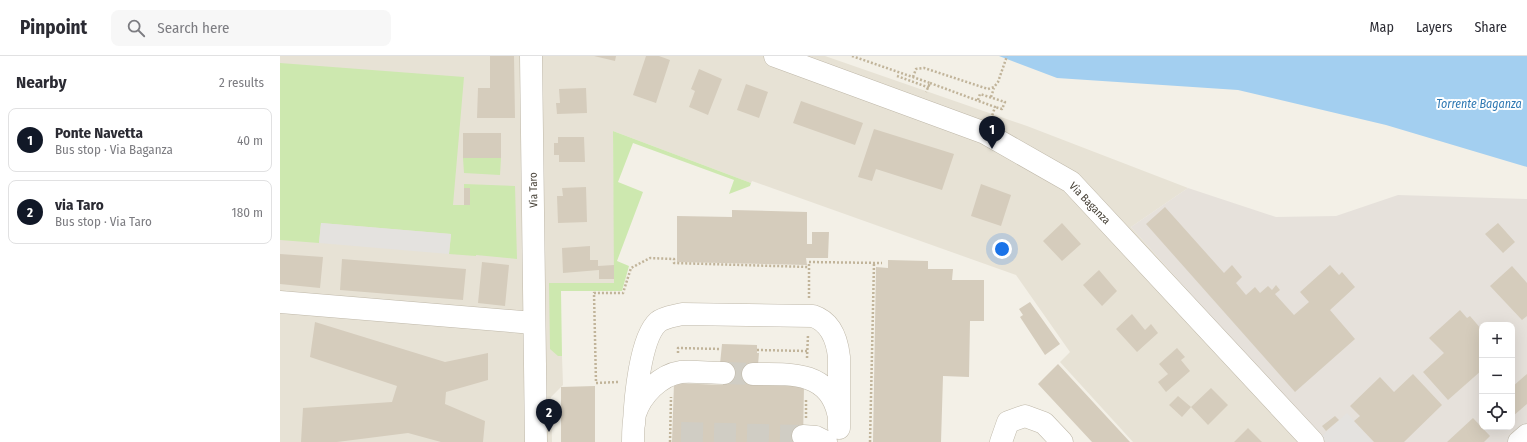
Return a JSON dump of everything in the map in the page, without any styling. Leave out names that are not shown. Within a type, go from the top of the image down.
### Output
[{"type":"street","name":"Via Taro","points":[[531,56],[536,442]]},
{"type":"street","name":"Via Baganza","points":[[775,56],[985,133],[1071,182],[1313,442]]},
{"type":"street","points":[[280,302],[534,323]]},
{"type":"street","points":[[633,433],[637,390],[644,354],[648,337],[658,322],[682,314],[813,316],[829,326],[838,346],[839,357],[834,437]]},
{"type":"street","points":[[633,433],[635,415],[641,402],[661,380],[668,376],[683,372],[724,373]]},
{"type":"street","points":[[753,374],[792,374],[807,378],[820,384],[830,395],[837,409],[834,437]]},
{"type":"street","points":[[1001,442],[1008,422],[1025,416],[1044,423],[1062,442]]},
{"type":"street","points":[[1519,442],[1527,435]]},
{"type":"street","points":[[803,436],[834,437]]},
{"type":"path","points":[[852,56],[995,107],[1002,109],[1005,102],[980,94],[978,100]]},
{"type":"path","points":[[991,97],[994,87],[998,82],[1006,56]]},
{"type":"path","points":[[913,77],[916,70],[924,68],[988,89],[994,87]]},
{"type":"path","points":[[897,76],[930,88]]},
{"type":"path","points":[[926,92],[930,83]]},
{"type":"path","points":[[991,116],[995,107]]},
{"type":"path","points":[[870,442],[874,263]]},
{"type":"path","points":[[757,350],[808,351]]},
{"type":"shaded area","points":[[280,56],[825,56],[1027,126],[1188,188],[1131,227],[1323,442],[1133,442],[1060,362],[1070,352],[1016,275],[752,181],[751,183],[613,131],[615,283],[550,283],[558,356],[562,356],[563,385],[551,397],[552,442],[280,442]]},
{"type":"shaded area","points":[[1188,188],[1276,217],[1336,216],[1398,195],[1527,199],[1527,442],[1323,442],[1131,227]]},
{"type":"shaded area","points":[[321,223],[451,234],[449,254],[319,243]]},
{"type":"shaded area","points":[[1347,413],[1373,442],[1326,442],[1321,437]]},
{"type":"green space","points":[[280,63],[464,77],[453,205],[470,205],[470,189],[464,188],[464,184],[515,186],[517,259],[449,254],[451,234],[321,223],[319,243],[280,240]]},
{"type":"green space","points":[[613,131],[751,183],[750,186],[729,194],[734,180],[633,143],[618,182],[643,192],[617,261],[629,266],[622,291],[561,291],[562,356],[558,356],[550,349],[549,283],[614,283]]},
{"type":"green space","points":[[463,158],[501,158],[500,175],[464,173]]},
{"type":"water","name":"Torrente Baganza","points":[[999,56],[1527,56],[1527,167],[1386,125],[1238,90],[1057,78]]},
{"type":"building","points":[[490,56],[514,56],[515,118],[477,118],[478,88],[490,88]]},
{"type":"building","points":[[594,56],[616,56],[615,61]]},
{"type":"building","points":[[646,56],[659,56],[670,60],[656,103],[633,95]]},
{"type":"building","points":[[699,69],[722,79],[708,115],[689,107],[695,91],[691,89]]},
{"type":"building","points":[[746,84],[768,92],[759,118],[737,110]]},
{"type":"building","points":[[586,88],[587,113],[557,114],[556,103],[560,103],[559,89]]},
{"type":"building","points":[[801,101],[863,123],[855,145],[793,123]]},
{"type":"building","points":[[874,129],[954,154],[942,190],[876,169],[872,181],[858,177]]},
{"type":"building","points":[[463,133],[501,133],[501,158],[463,158]]},
{"type":"building","points":[[558,137],[584,137],[585,162],[559,162],[559,155],[554,155],[554,143],[558,143]]},
{"type":"building","points":[[981,184],[1011,195],[1001,226],[971,216]]},
{"type":"building","points":[[586,187],[587,222],[558,223],[557,196],[563,196],[562,188]]},
{"type":"building","points":[[464,188],[470,188],[470,205],[464,205]]},
{"type":"building","points":[[1165,207],[1224,273],[1232,265],[1242,277],[1236,283],[1246,295],[1255,287],[1260,293],[1268,286],[1272,290],[1276,285],[1280,290],[1275,294],[1294,315],[1309,302],[1300,292],[1330,265],[1339,275],[1342,272],[1355,287],[1330,310],[1355,339],[1295,392],[1146,224]]},
{"type":"building","points":[[732,210],[807,212],[807,244],[812,244],[812,232],[829,232],[828,258],[806,258],[807,265],[677,262],[677,216],[732,217]]},
{"type":"building","points":[[1062,223],[1081,244],[1062,261],[1043,241]]},
{"type":"building","points":[[1498,223],[1515,242],[1503,253],[1485,234]]},
{"type":"building","points":[[590,246],[590,260],[598,260],[598,266],[614,265],[614,279],[599,279],[599,270],[563,273],[562,248]]},
{"type":"building","points":[[280,254],[323,257],[320,288],[280,284]]},
{"type":"building","points":[[342,259],[466,269],[463,300],[340,290]]},
{"type":"building","points":[[888,260],[928,261],[928,269],[953,269],[952,280],[984,280],[984,321],[970,321],[969,377],[943,376],[941,442],[873,442],[876,267],[888,268]]},
{"type":"building","points":[[482,262],[509,265],[505,306],[478,303]]},
{"type":"building","points":[[1512,266],[1527,283],[1527,316],[1522,320],[1490,286]]},
{"type":"building","points":[[1099,270],[1117,291],[1102,306],[1083,285]]},
{"type":"building","points":[[1030,302],[1060,344],[1045,355],[1020,317],[1023,315],[1019,309]]},
{"type":"building","points":[[1460,310],[1467,318],[1470,316],[1479,326],[1479,373],[1448,400],[1423,372],[1444,353],[1429,338]]},
{"type":"building","points":[[1132,314],[1145,330],[1151,324],[1158,333],[1137,352],[1116,329]]},
{"type":"building","points":[[315,322],[445,362],[488,353],[488,380],[446,392],[445,404],[485,421],[483,442],[441,442],[408,433],[337,442],[301,442],[303,408],[392,402],[397,386],[310,357]]},
{"type":"building","points":[[722,344],[757,345],[757,353],[759,353],[754,385],[804,386],[803,442],[672,442],[674,383],[723,385],[720,364]]},
{"type":"building","points":[[1177,348],[1185,357],[1181,360],[1190,371],[1166,392],[1158,382],[1168,374],[1159,364]]},
{"type":"building","points":[[1058,364],[1130,442],[1092,442],[1038,384]]},
{"type":"building","points":[[1413,374],[1442,405],[1404,442],[1374,442],[1354,421],[1360,416],[1350,406],[1380,377],[1394,392]]},
{"type":"building","points":[[1527,374],[1527,404],[1515,414],[1515,394],[1515,384]]},
{"type":"building","points":[[595,386],[595,442],[561,442],[561,387]]},
{"type":"building","points":[[1211,388],[1228,405],[1208,425],[1191,407]]},
{"type":"building","points":[[1178,396],[1191,407],[1182,417],[1169,405]]},
{"type":"building","points":[[1335,416],[1339,420],[1326,431],[1322,426]]},
{"type":"building","points":[[1473,418],[1479,424],[1479,430],[1484,430],[1490,436],[1484,442],[1447,442]]},
{"type":"building","points":[[1248,428],[1262,442],[1234,442]]},
{"type":"tunnel","points":[[724,373],[753,374]]},
{"type":"tunnel","points":[[681,433],[803,436]]},
{"type":"place","name":"Ponte Navetta","points":[[992,149]]},
{"type":"place","name":"via Taro","points":[[549,432]]}]
